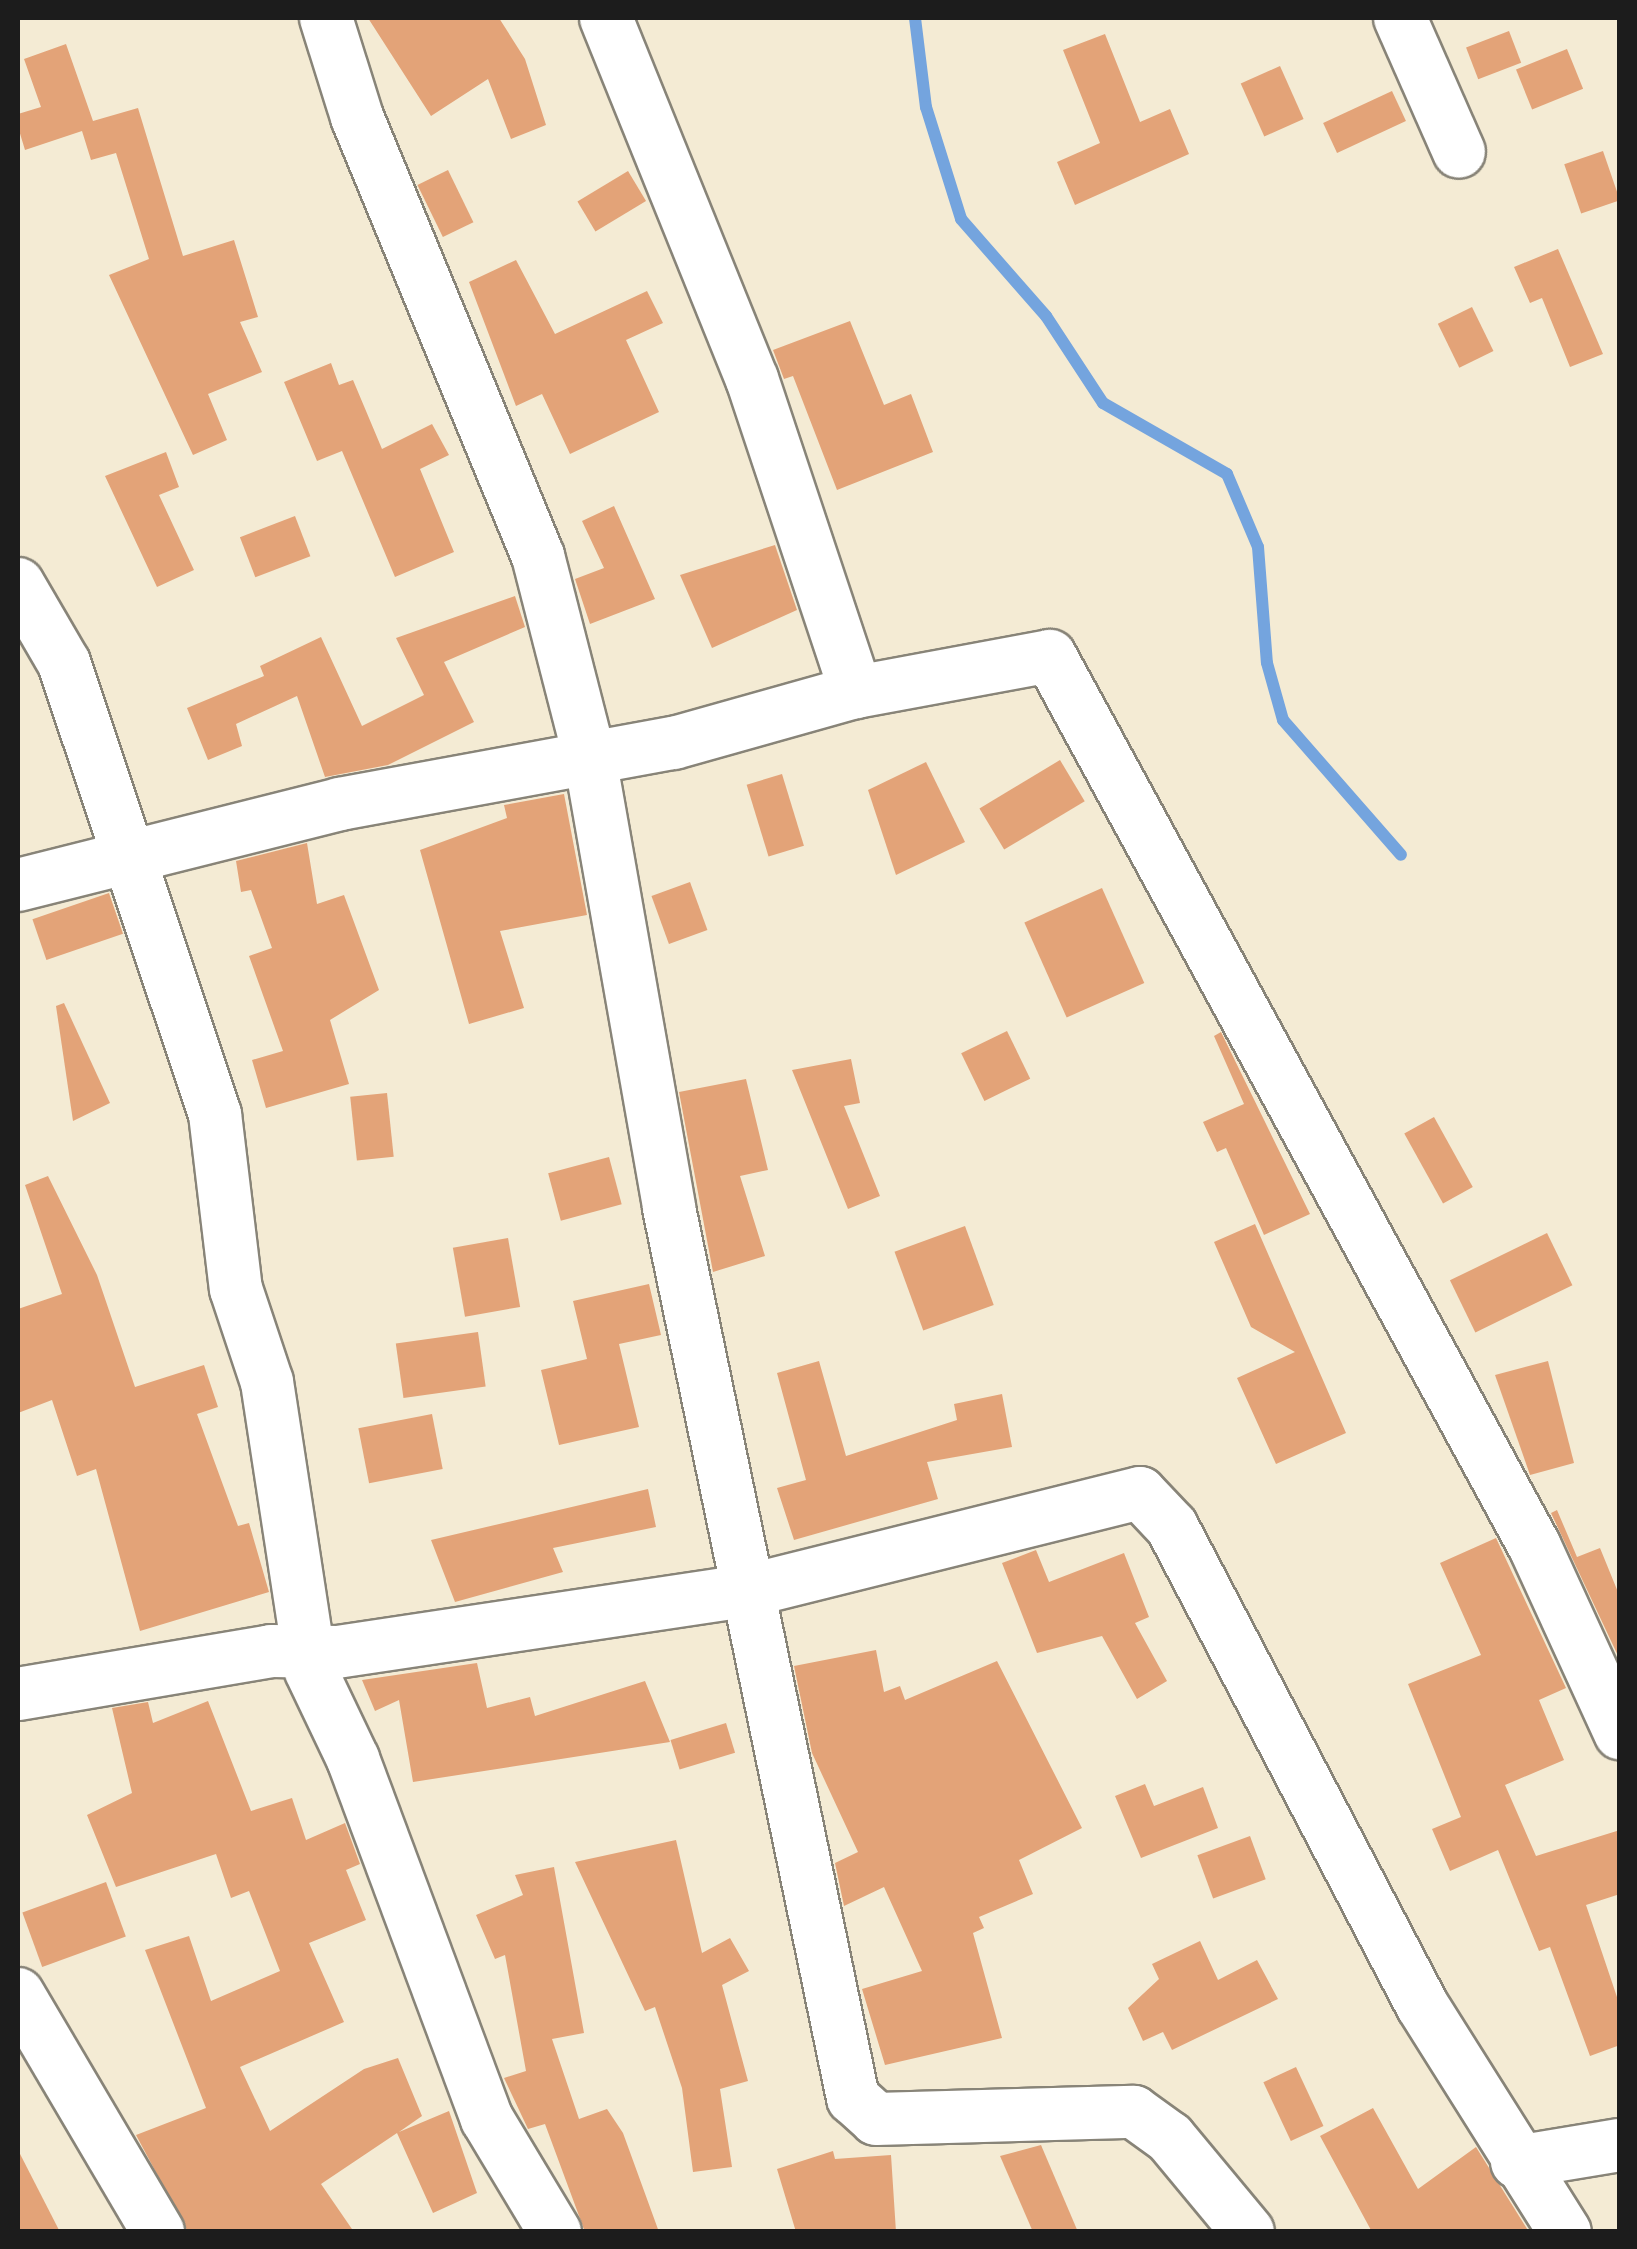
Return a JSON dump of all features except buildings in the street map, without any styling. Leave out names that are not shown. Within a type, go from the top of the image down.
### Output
[{"type":"street","points":[[326,18],[357,117],[538,556],[590,758],[747,1591],[853,2098],[876,2119],[1134,2112],[1170,2138],[1248,2232]]},
{"type":"street","points":[[606,18],[752,380],[856,692]]},
{"type":"street","points":[[1400,18],[1459,152]]},
{"type":"street","points":[[18,584],[64,663],[122,856],[215,1114],[230,1251],[267,1382],[307,1648],[487,2120],[555,2232]]},
{"type":"street","points":[[18,886],[122,856],[590,758],[856,692],[1050,656],[1535,1548],[1620,1734]]},
{"type":"street","points":[[18,1694],[307,1648],[337,1652],[747,1591],[1140,1494],[1172,1527],[1422,2004],[1517,2162],[1565,2232]]},
{"type":"street","points":[[18,1994],[158,2232]]},
{"type":"street","points":[[1517,2162],[1620,2144]]},
{"type":"waterway","points":[[915,18],[926,107],[961,219],[1046,316],[1103,403],[1227,474],[1258,547],[1267,663],[1283,720],[1401,855]]}]
